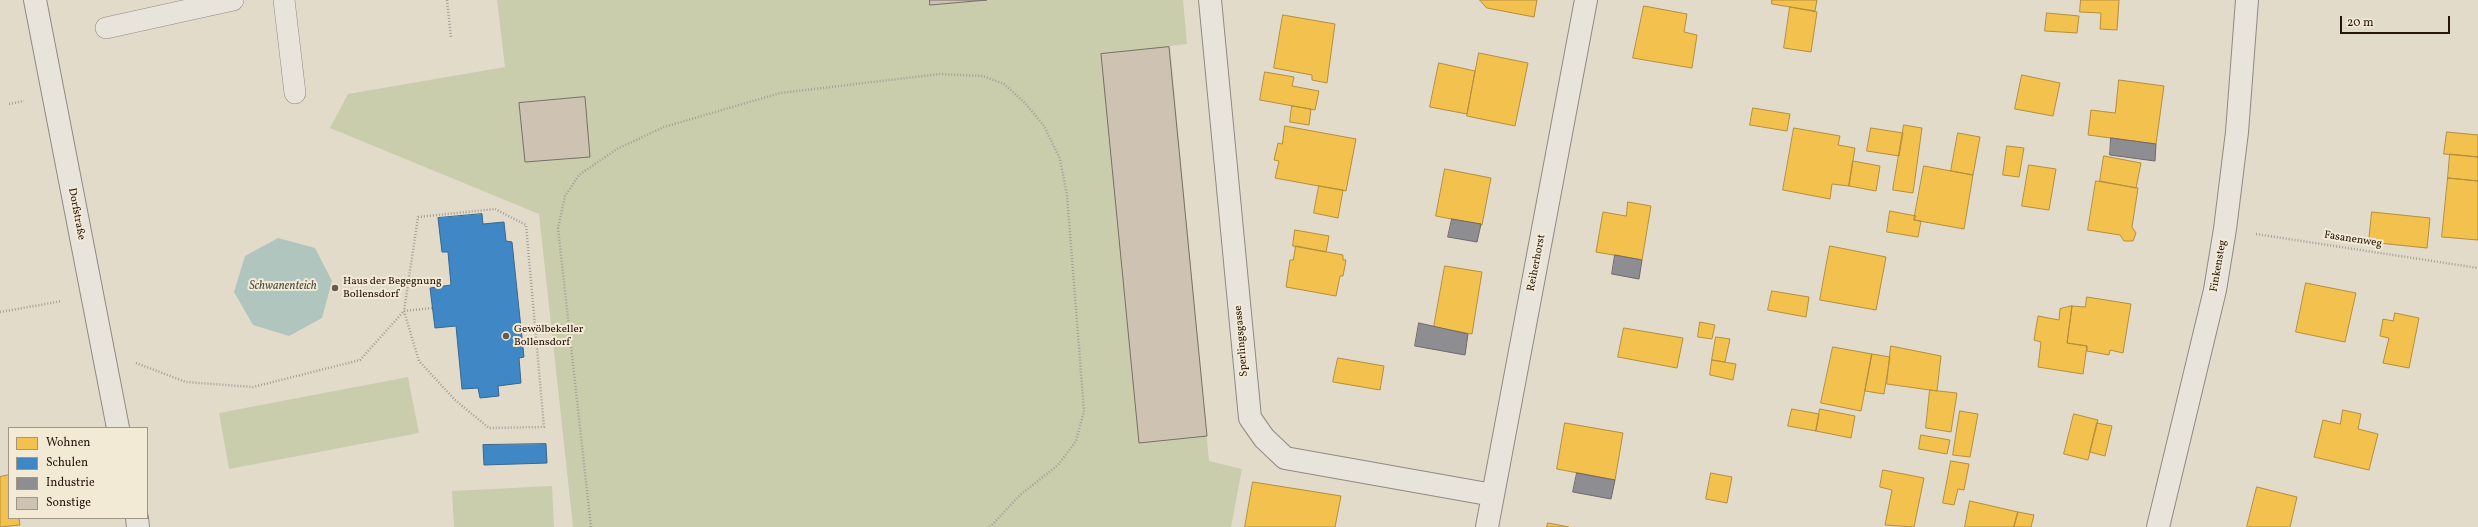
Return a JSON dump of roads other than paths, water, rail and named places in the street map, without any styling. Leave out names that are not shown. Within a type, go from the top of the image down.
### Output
[{"type":"street","name":"Dorfstraße","points":[[35,0],[118,427]]},
{"type":"street","name":"Sperlingsgasse","points":[[1210,0],[1250,418],[1264,438],[1285,458],[1493,495]]},
{"type":"street","name":"Reiherhorst","points":[[1487,527],[1586,0]]},
{"type":"street","name":"Finkensteg","points":[[2158,527],[2215,290],[2225,229],[2237,132],[2247,0]]},
{"type":"lane","points":[[106,28],[233,0]]},
{"type":"lane","points":[[284,0],[295,93]]},
{"type":"water","name":"Schwanenteich","points":[[278,238],[315,248],[332,281],[322,318],[289,336],[253,325],[234,292],[245,256]]},
{"type":"place","name":"Haus der Begegnung Bollensdorf","points":[[335,288]]},
{"type":"place","name":"Gewölbekeller Bollensdorf","points":[[506,336]]}]
